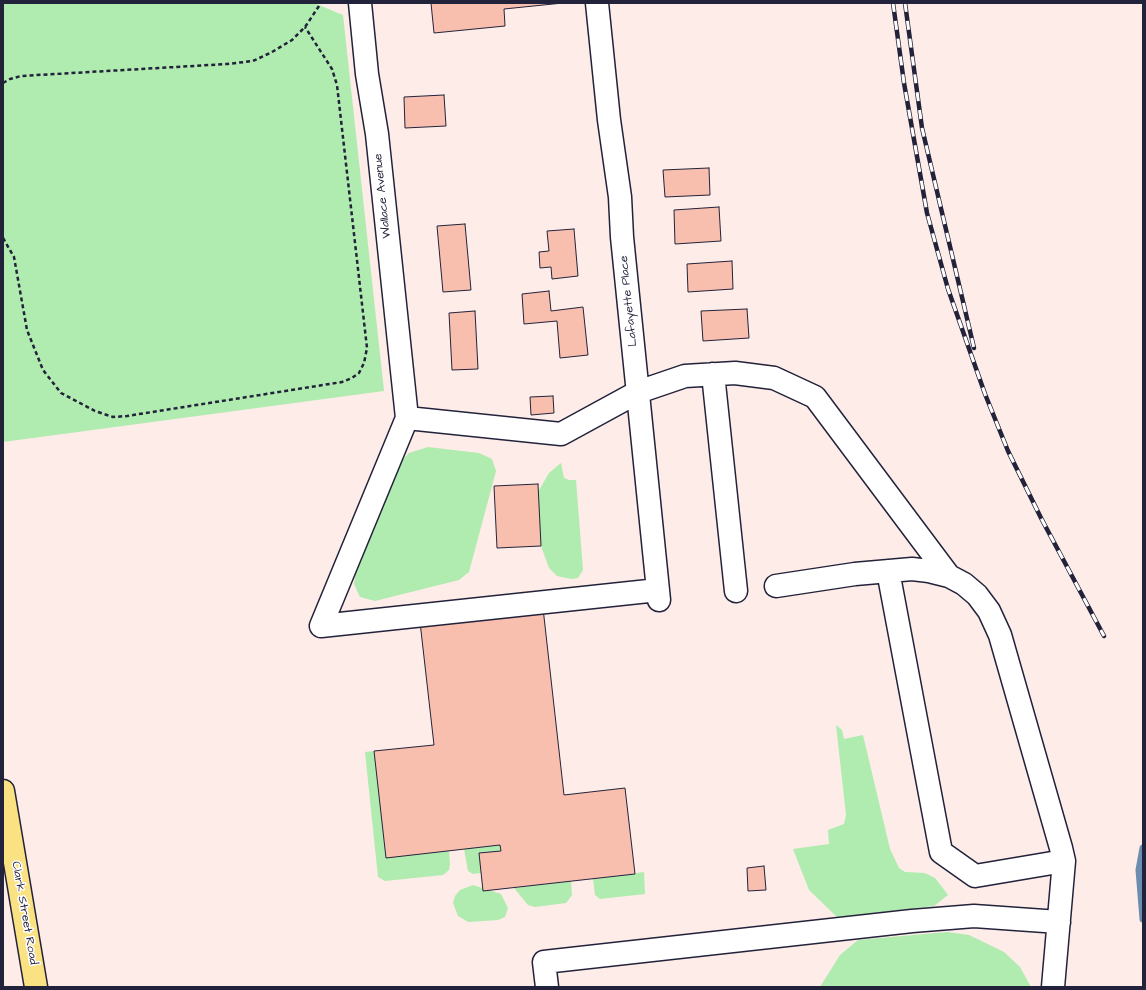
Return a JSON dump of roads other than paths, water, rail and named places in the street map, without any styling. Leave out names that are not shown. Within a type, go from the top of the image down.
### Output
[{"type":"highway","name":"Clark Street Road","points":[[3,791],[36,987]]},
{"type":"street","name":"Wallace Avenue","points":[[360,3],[368,74],[377,134],[408,418]]},
{"type":"street","name":"Lafayette Place","points":[[408,418],[321,626],[659,595],[622,237],[620,197],[609,120],[597,3]]},
{"type":"street","points":[[408,418],[561,434],[638,392],[685,376],[735,372],[774,378],[815,397],[949,576]]},
{"type":"street","points":[[713,374],[736,591]]},
{"type":"street","points":[[776,586],[912,569],[949,576],[964,584],[977,595],[989,611],[1000,635],[1064,862],[1053,987]]},
{"type":"street","points":[[888,571],[941,852],[976,876],[1064,862]]},
{"type":"street","points":[[547,987],[544,962],[968,916],[1059,922]]},
{"type":"waterway","points":[[1143,848],[1139,870],[1143,919]]},
{"type":"railway","points":[[893,3],[904,83],[927,213],[948,289],[985,394],[1008,451],[1041,518],[1104,636]]},
{"type":"railway","points":[[905,3],[922,128],[974,348]]}]
